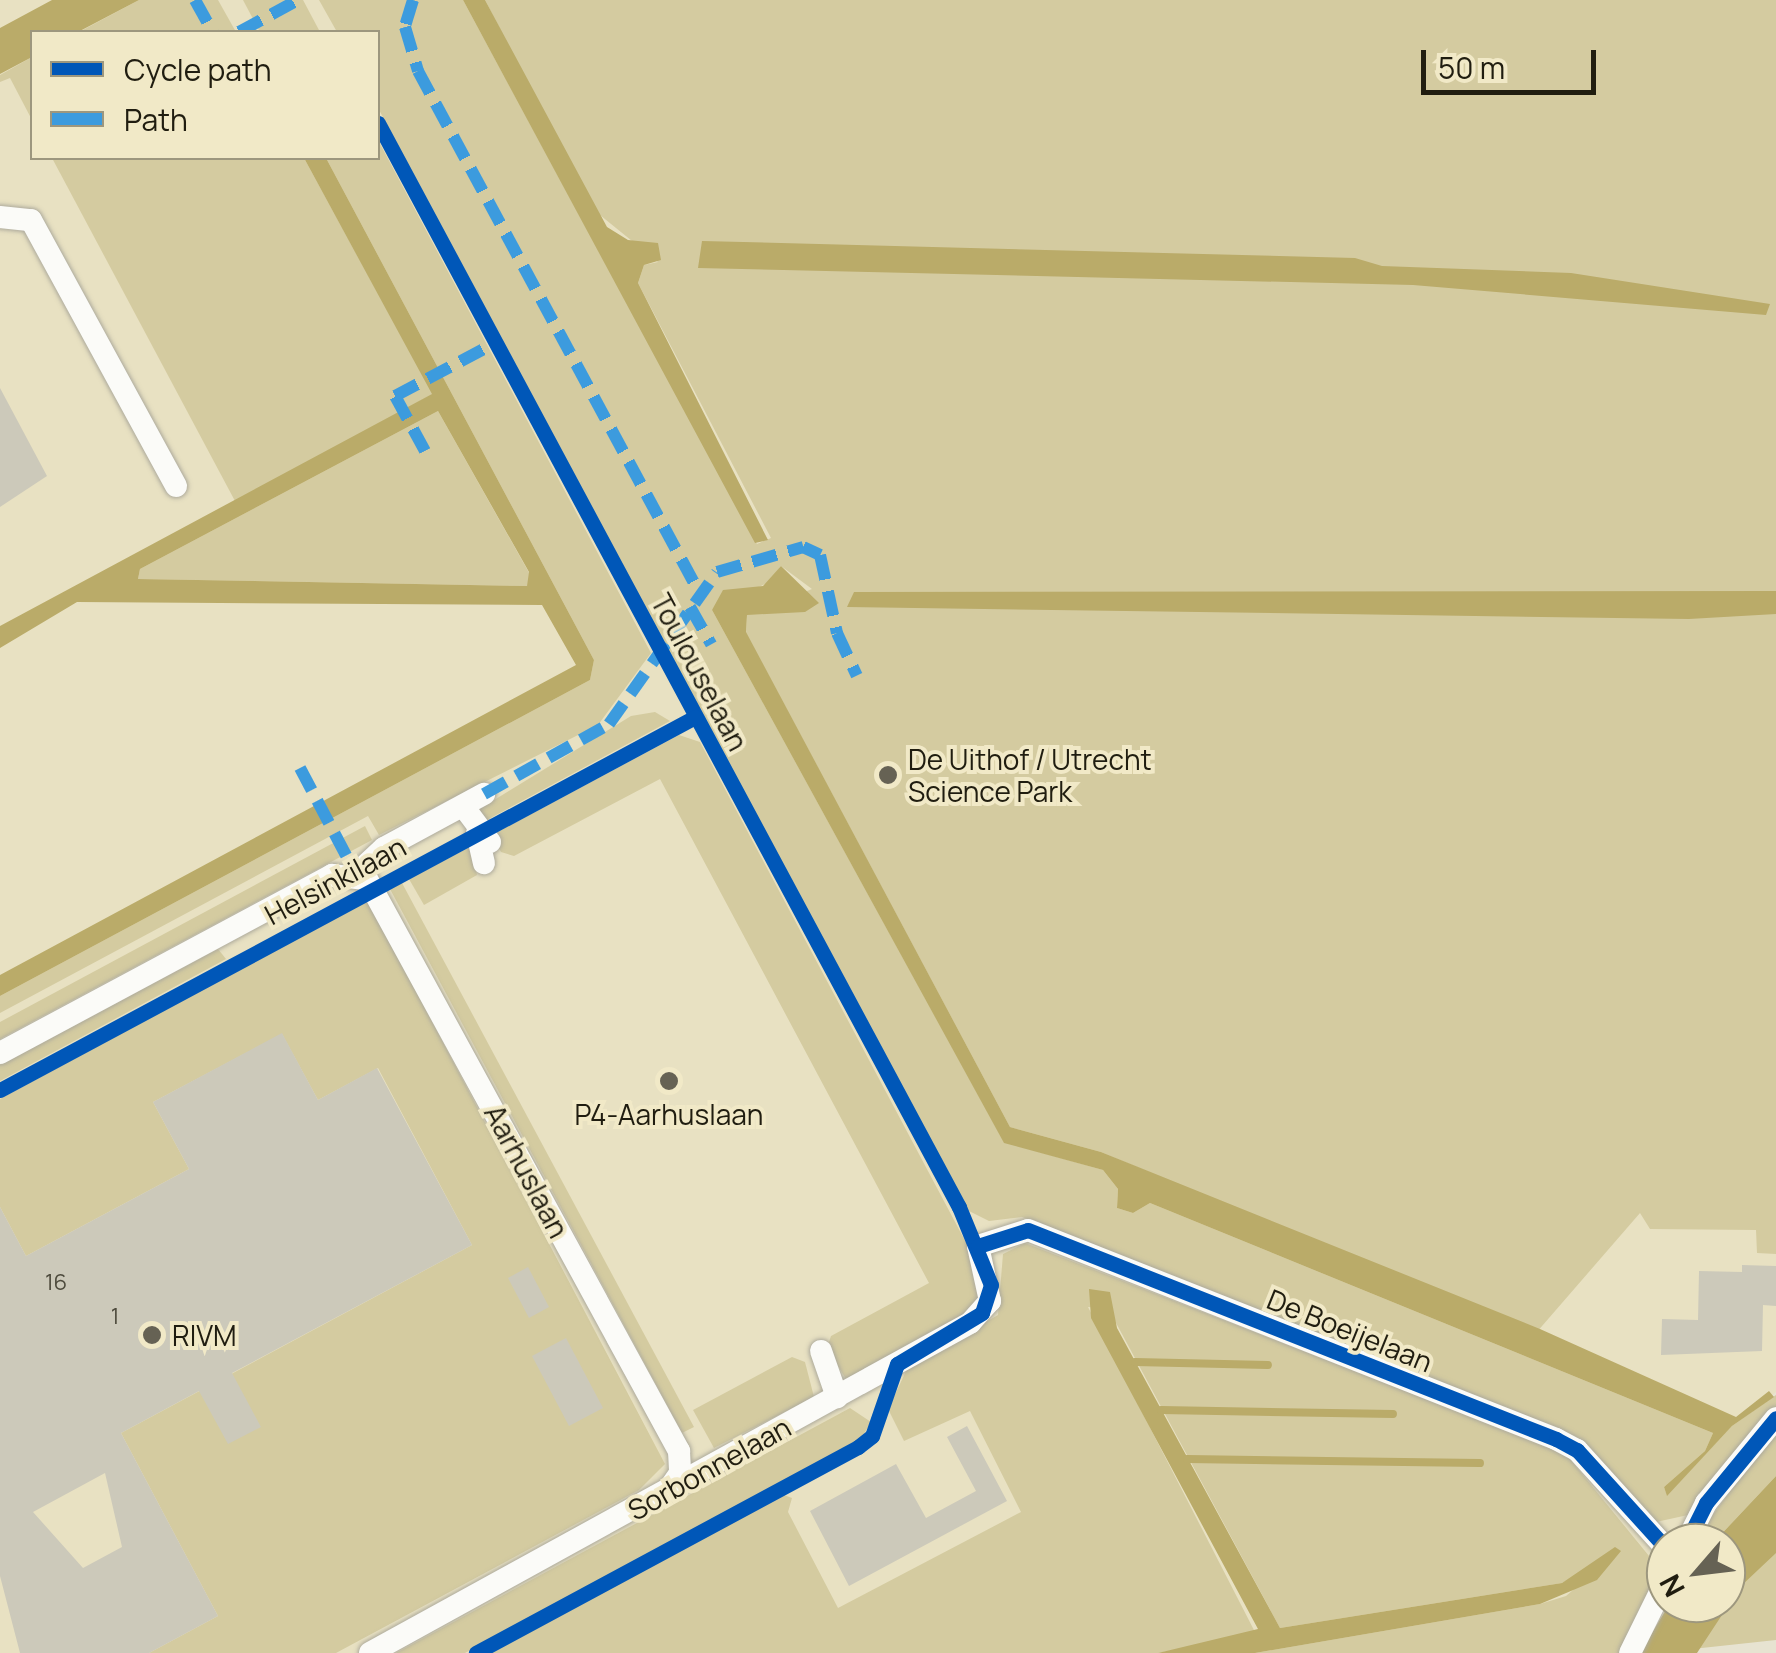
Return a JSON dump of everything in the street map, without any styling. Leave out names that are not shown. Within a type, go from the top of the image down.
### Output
[{"type":"street","points":[[0,217],[31,220],[176,486]]},
{"type":"street","name":"Helsinkilaan","points":[[0,1053],[332,875],[356,874],[384,848],[484,794]]},
{"type":"street","points":[[462,806],[484,846]]},
{"type":"street","name":"Aarhuslaan","points":[[356,874],[375,887],[679,1451],[680,1472],[662,1496]]},
{"type":"street","name":"De Boeijelaan","points":[[978,1246],[1028,1230],[1556,1440],[1577,1450],[1646,1526]]},
{"type":"street","name":"Sorbonnelaan","points":[[370,1653],[662,1496],[827,1377],[982,1313],[991,1285],[978,1246]]},
{"type":"street","points":[[1696,1523],[1706,1503],[1776,1418]]},
{"type":"street","points":[[1630,1653],[1646,1621]]},
{"type":"shaded area","name":"De Uithof / Utrecht Science Park","points":[[0,0],[1776,0],[1776,1392],[1682,1478],[1695,1511],[1686,1523],[1646,1523],[1646,1574],[1629,1596],[1603,1653],[0,1653]]},
{"type":"shaded area","points":[[52,0],[139,0],[82,30],[30,30],[30,58],[0,74],[0,28]]},
{"type":"shaded area","points":[[139,0],[218,0],[235,30],[83,30]]},
{"type":"shaded area","points":[[243,0],[303,0],[319,30],[259,30]]},
{"type":"shaded area","points":[[319,0],[463,0],[757,544],[771,538],[638,283],[644,265],[658,262],[595,211],[485,0],[1776,0],[1776,1254],[1757,1253],[1756,1230],[1650,1229],[1640,1213],[1536,1333],[1101,1152],[1010,1127],[746,633],[747,615],[812,589],[781,566],[769,582],[712,610],[1004,1142],[1103,1170],[1118,1189],[1117,1208],[1133,1213],[1150,1203],[1713,1433],[1705,1451],[1664,1487],[1667,1495],[1732,1426],[1776,1395],[1776,1407],[1688,1515],[1656,1522],[1600,1459],[1227,1298],[1022,1217],[989,1221],[969,1211],[380,112],[380,30],[336,30]]},
{"type":"shaded area","points":[[463,0],[485,0],[607,227],[628,240],[658,243],[661,260],[644,265],[638,283],[768,540],[755,543]]},
{"type":"shaded area","points":[[30,58],[30,116],[10,78],[0,82],[0,75]]},
{"type":"shaded area","points":[[380,144],[651,653],[598,725],[379,835],[368,816],[0,1013],[0,996],[590,680],[594,660],[327,160],[380,160]]},
{"type":"shaded area","points":[[53,160],[305,160],[433,394],[235,501]]},
{"type":"shaded area","points":[[305,160],[327,160],[594,660],[590,680],[0,996],[0,975],[576,665],[542,605],[77,602],[0,648],[0,626],[432,394]],"holes":[[[438,411],[529,572],[527,586],[138,579],[140,569]]]},
{"type":"shaded area","points":[[702,241],[1355,258],[1382,266],[1571,273],[1770,304],[1766,315],[1413,285],[698,268]]},
{"type":"shaded area","points":[[438,411],[532,578],[527,586],[138,579],[140,569]]},
{"type":"shaded area","points":[[781,566],[819,603],[805,612],[747,615],[746,632],[1010,1127],[1101,1152],[1540,1329],[1736,1417],[1769,1391],[1774,1397],[1732,1426],[1667,1496],[1664,1487],[1705,1451],[1713,1433],[1150,1203],[1133,1213],[1117,1208],[1118,1189],[1103,1170],[1004,1143],[712,610],[723,590],[763,586]]},
{"type":"shaded area","points":[[1776,591],[1776,614],[1689,619],[847,607],[854,592]]},
{"type":"shaded area","points":[[655,712],[670,721],[485,821],[478,810],[631,716]]},
{"type":"shaded area","points":[[679,735],[700,742],[979,1267],[982,1294],[971,1312],[846,1379],[827,1348],[831,1336],[929,1283],[660,779],[514,856],[501,852],[492,835]]},
{"type":"shaded area","points":[[365,826],[372,840],[0,1039],[0,1022]]},
{"type":"shaded area","points":[[470,847],[477,875],[424,905],[409,879]]},
{"type":"shaded area","points":[[402,883],[694,1427],[682,1433],[390,889]]},
{"type":"shaded area","points":[[368,900],[665,1464],[639,1490],[336,1653],[149,1653],[218,1616],[121,1433],[472,1245],[378,1068],[318,1100],[282,1034],[153,1102],[189,1169],[26,1256],[0,1207],[0,1099]]},
{"type":"shaded area","points":[[218,949],[226,959],[0,1081],[0,1065]]},
{"type":"shaded area","points":[[1025,1243],[1565,1453],[1646,1552],[1646,1596],[1623,1653],[1255,1653],[1540,1604],[1566,1596],[1620,1550],[1562,1583],[1280,1628],[1108,1308],[1088,1307],[1256,1634],[1158,1653],[490,1653],[781,1494],[792,1498],[788,1512],[838,1608],[1021,1512],[970,1411],[904,1441],[888,1409],[908,1367],[998,1315],[1003,1254]]},
{"type":"shaded area","points":[[1089,1289],[1110,1292],[1117,1328],[1280,1628],[1562,1583],[1615,1547],[1621,1551],[1597,1580],[1540,1604],[1255,1653],[1158,1653],[1258,1629],[1091,1318]]},
{"type":"shaded area","points":[[792,1357],[805,1362],[814,1397],[714,1448],[693,1410]]},
{"type":"shaded area","points":[[850,1408],[871,1422],[861,1439],[465,1653],[396,1653]]},
{"type":"shaded area","points":[[1776,1429],[1776,1476],[1732,1523],[1707,1523]]},
{"type":"shaded area","points":[[1776,1476],[1776,1553],[1746,1581],[1746,1523],[1732,1523]]},
{"type":"shaded area","points":[[1776,1528],[1776,1640],[1683,1650],[1708,1623],[1746,1623],[1746,1573]]},
{"type":"shaded area","points":[[1658,1623],[1717,1623],[1697,1653],[1640,1653]]},
{"type":"building","points":[[0,388],[47,476],[0,507]]},
{"type":"building","name":"RIVM","points":[[282,1033],[318,1100],[377,1068],[472,1245],[232,1373],[261,1427],[228,1444],[199,1391],[121,1433],[218,1616],[149,1653],[20,1653],[0,1576],[0,1207],[26,1256],[189,1169],[153,1102]],"holes":[[[105,1473],[122,1547],[83,1568],[33,1512]]]},
{"type":"building","points":[[1742,1265],[1776,1266],[1776,1306],[1763,1305],[1762,1351],[1661,1355],[1662,1319],[1698,1320],[1699,1271],[1742,1272]]},
{"type":"building","points":[[528,1267],[549,1307],[529,1318],[508,1278]]},
{"type":"building","points":[[566,1338],[603,1408],[569,1426],[532,1356]]},
{"type":"building","points":[[967,1426],[1007,1501],[849,1586],[810,1511],[896,1464],[926,1518],[976,1491],[947,1437]]},
{"type":"waterway","points":[[1135,1362],[1268,1365]]},
{"type":"waterway","points":[[1161,1410],[1393,1414]]},
{"type":"waterway","points":[[1187,1459],[1480,1463]]},
{"type":"marked path","points":[[195,0],[212,30]]},
{"type":"marked path","points":[[243,30],[298,0]]},
{"type":"marked path","points":[[413,0],[405,27],[418,71],[699,592]]},
{"type":"marked path","points":[[425,451],[395,396],[495,343]]},
{"type":"marked path","points":[[484,794],[609,724],[717,572],[803,547],[820,555],[837,633],[857,676]]},
{"type":"marked path","points":[[690,607],[711,644]]},
{"type":"marked path","points":[[300,768],[356,874]]},
{"type":"cycle path","name":"Toulouselaan","points":[[380,127],[959,1207],[991,1285],[982,1313],[897,1364],[872,1436],[858,1447],[476,1653]]},
{"type":"cycle path","name":"Toulouselaan","points":[[0,1090],[695,717]]},
{"type":"cycle path","points":[[978,1246],[1028,1230],[1556,1439],[1577,1450],[1646,1526]]},
{"type":"cycle path","points":[[1696,1523],[1706,1503],[1776,1418]]},
{"type":"place","name":"De Uithof / Utrecht Science Park","points":[[888,775]]},
{"type":"place","name":"P4-Aarhuslaan","points":[[669,1081]]},
{"type":"place","name":"RIVM","points":[[152,1335]]}]
